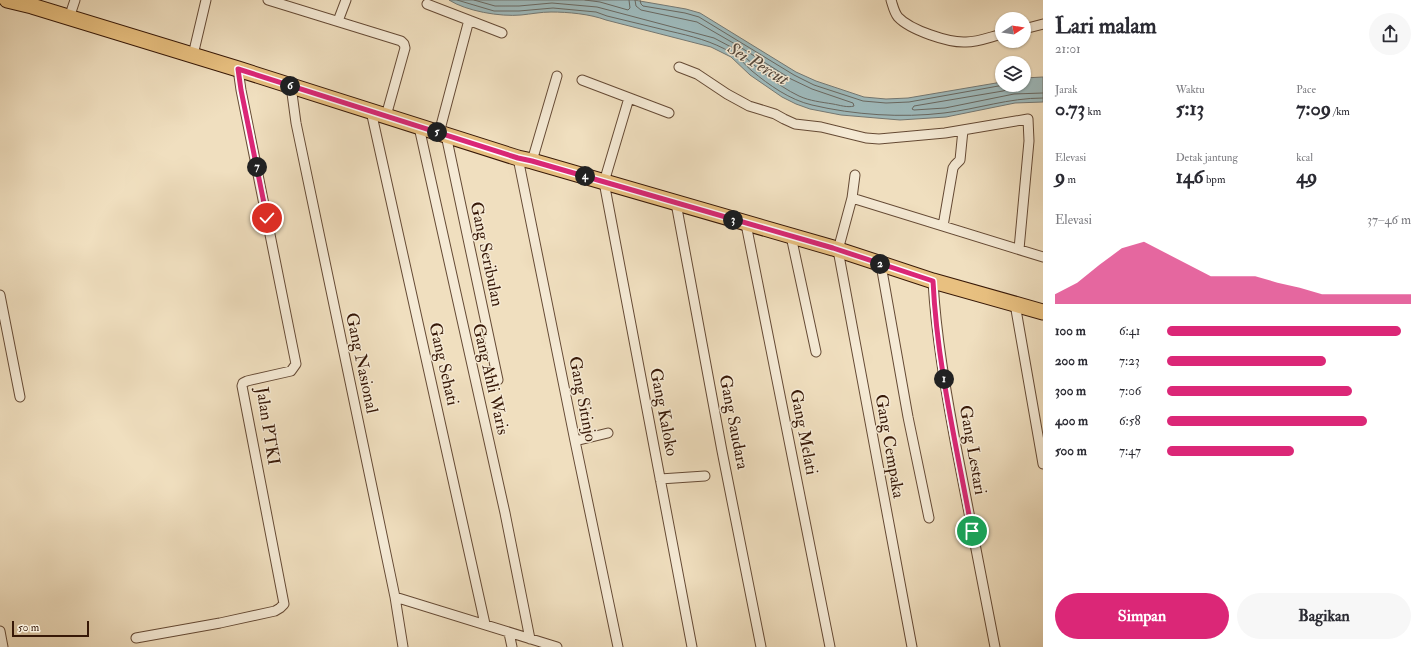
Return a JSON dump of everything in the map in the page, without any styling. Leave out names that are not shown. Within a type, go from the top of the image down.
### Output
[{"type":"main road","points":[[7,0],[33,3],[69,18],[193,55],[442,134],[676,204],[838,250],[933,281],[1043,312]]},
{"type":"street","points":[[69,18],[75,0]]},
{"type":"street","points":[[193,55],[206,0]]},
{"type":"street","points":[[268,0],[290,3],[338,21],[401,41],[405,48],[386,116]]},
{"type":"street","points":[[338,21],[346,0]]},
{"type":"street","points":[[891,0],[895,13],[898,17],[908,25],[922,32],[954,42],[968,42],[995,36]]},
{"type":"street","points":[[427,4],[502,33]]},
{"type":"street","points":[[442,134],[470,20]]},
{"type":"street","points":[[1031,27],[1043,24]]},
{"type":"street","points":[[679,67],[697,74],[745,105],[775,114],[795,124],[821,127],[852,135],[879,139],[963,130],[1028,119],[1029,141],[1019,249]]},
{"type":"street","name":"Jalan PTKI","points":[[136,638],[226,622],[275,610],[284,604],[242,386],[243,383],[247,381],[291,371],[296,364],[238,69]]},
{"type":"street","points":[[525,159],[557,76]]},
{"type":"street","points":[[582,80],[669,113]]},
{"type":"street","name":"Gang Nasional","points":[[291,86],[296,123],[395,597],[403,646]]},
{"type":"street","points":[[604,182],[629,98]]},
{"type":"street","name":"Gang Sehati","points":[[371,111],[485,624]]},
{"type":"street","name":"Gang Ahli Waris","points":[[419,126],[505,513],[530,639]]},
{"type":"street","points":[[943,226],[953,168],[960,160],[963,130]]},
{"type":"street","name":"Gang Seribulan","points":[[442,134],[498,380]]},
{"type":"street","name":"Gang Sitinjo","points":[[525,159],[574,441],[618,647]]},
{"type":"street","points":[[838,250],[852,198],[855,175]]},
{"type":"street","name":"Gang Kaloko","points":[[604,182],[692,647]]},
{"type":"street","points":[[852,198],[1043,257]]},
{"type":"street","name":"Gang Saudara","points":[[676,204],[761,647]]},
{"type":"street","name":"Gang Melati","points":[[746,224],[830,647]]},
{"type":"street","points":[[791,236],[816,352]]},
{"type":"street","name":"Gang Cempaka","points":[[838,250],[882,493],[912,647]]},
{"type":"street","points":[[881,264],[908,417],[929,518]]},
{"type":"street","name":"Gang Lestari","points":[[933,281],[935,311],[945,387],[995,647]]},
{"type":"street","points":[[0,295],[20,397]]},
{"type":"street","points":[[1015,304],[1043,464]]},
{"type":"street","points":[[574,441],[608,433]]},
{"type":"street","points":[[660,479],[705,476]]},
{"type":"street","points":[[395,597],[555,647]]},
{"type":"street","points":[[0,631],[3,647]]},
{"type":"street","points":[[509,633],[512,647]]},
{"type":"street","points":[[393,647],[403,646]]},
{"type":"water","name":"Sei Percut","points":[[449,0],[634,0],[686,9],[700,13],[796,72],[816,81],[864,97],[886,99],[908,98],[995,83],[995,92],[1031,92],[1031,78],[1043,77],[1043,102],[1015,103],[946,117],[900,120],[841,115],[810,109],[782,97],[750,75],[731,57],[711,47],[586,15],[551,12],[503,15],[474,10]]},
{"type":"route","points":[[267,218],[238,69],[518,158],[833,248],[933,281],[935,311],[945,387],[972,531]]}]
